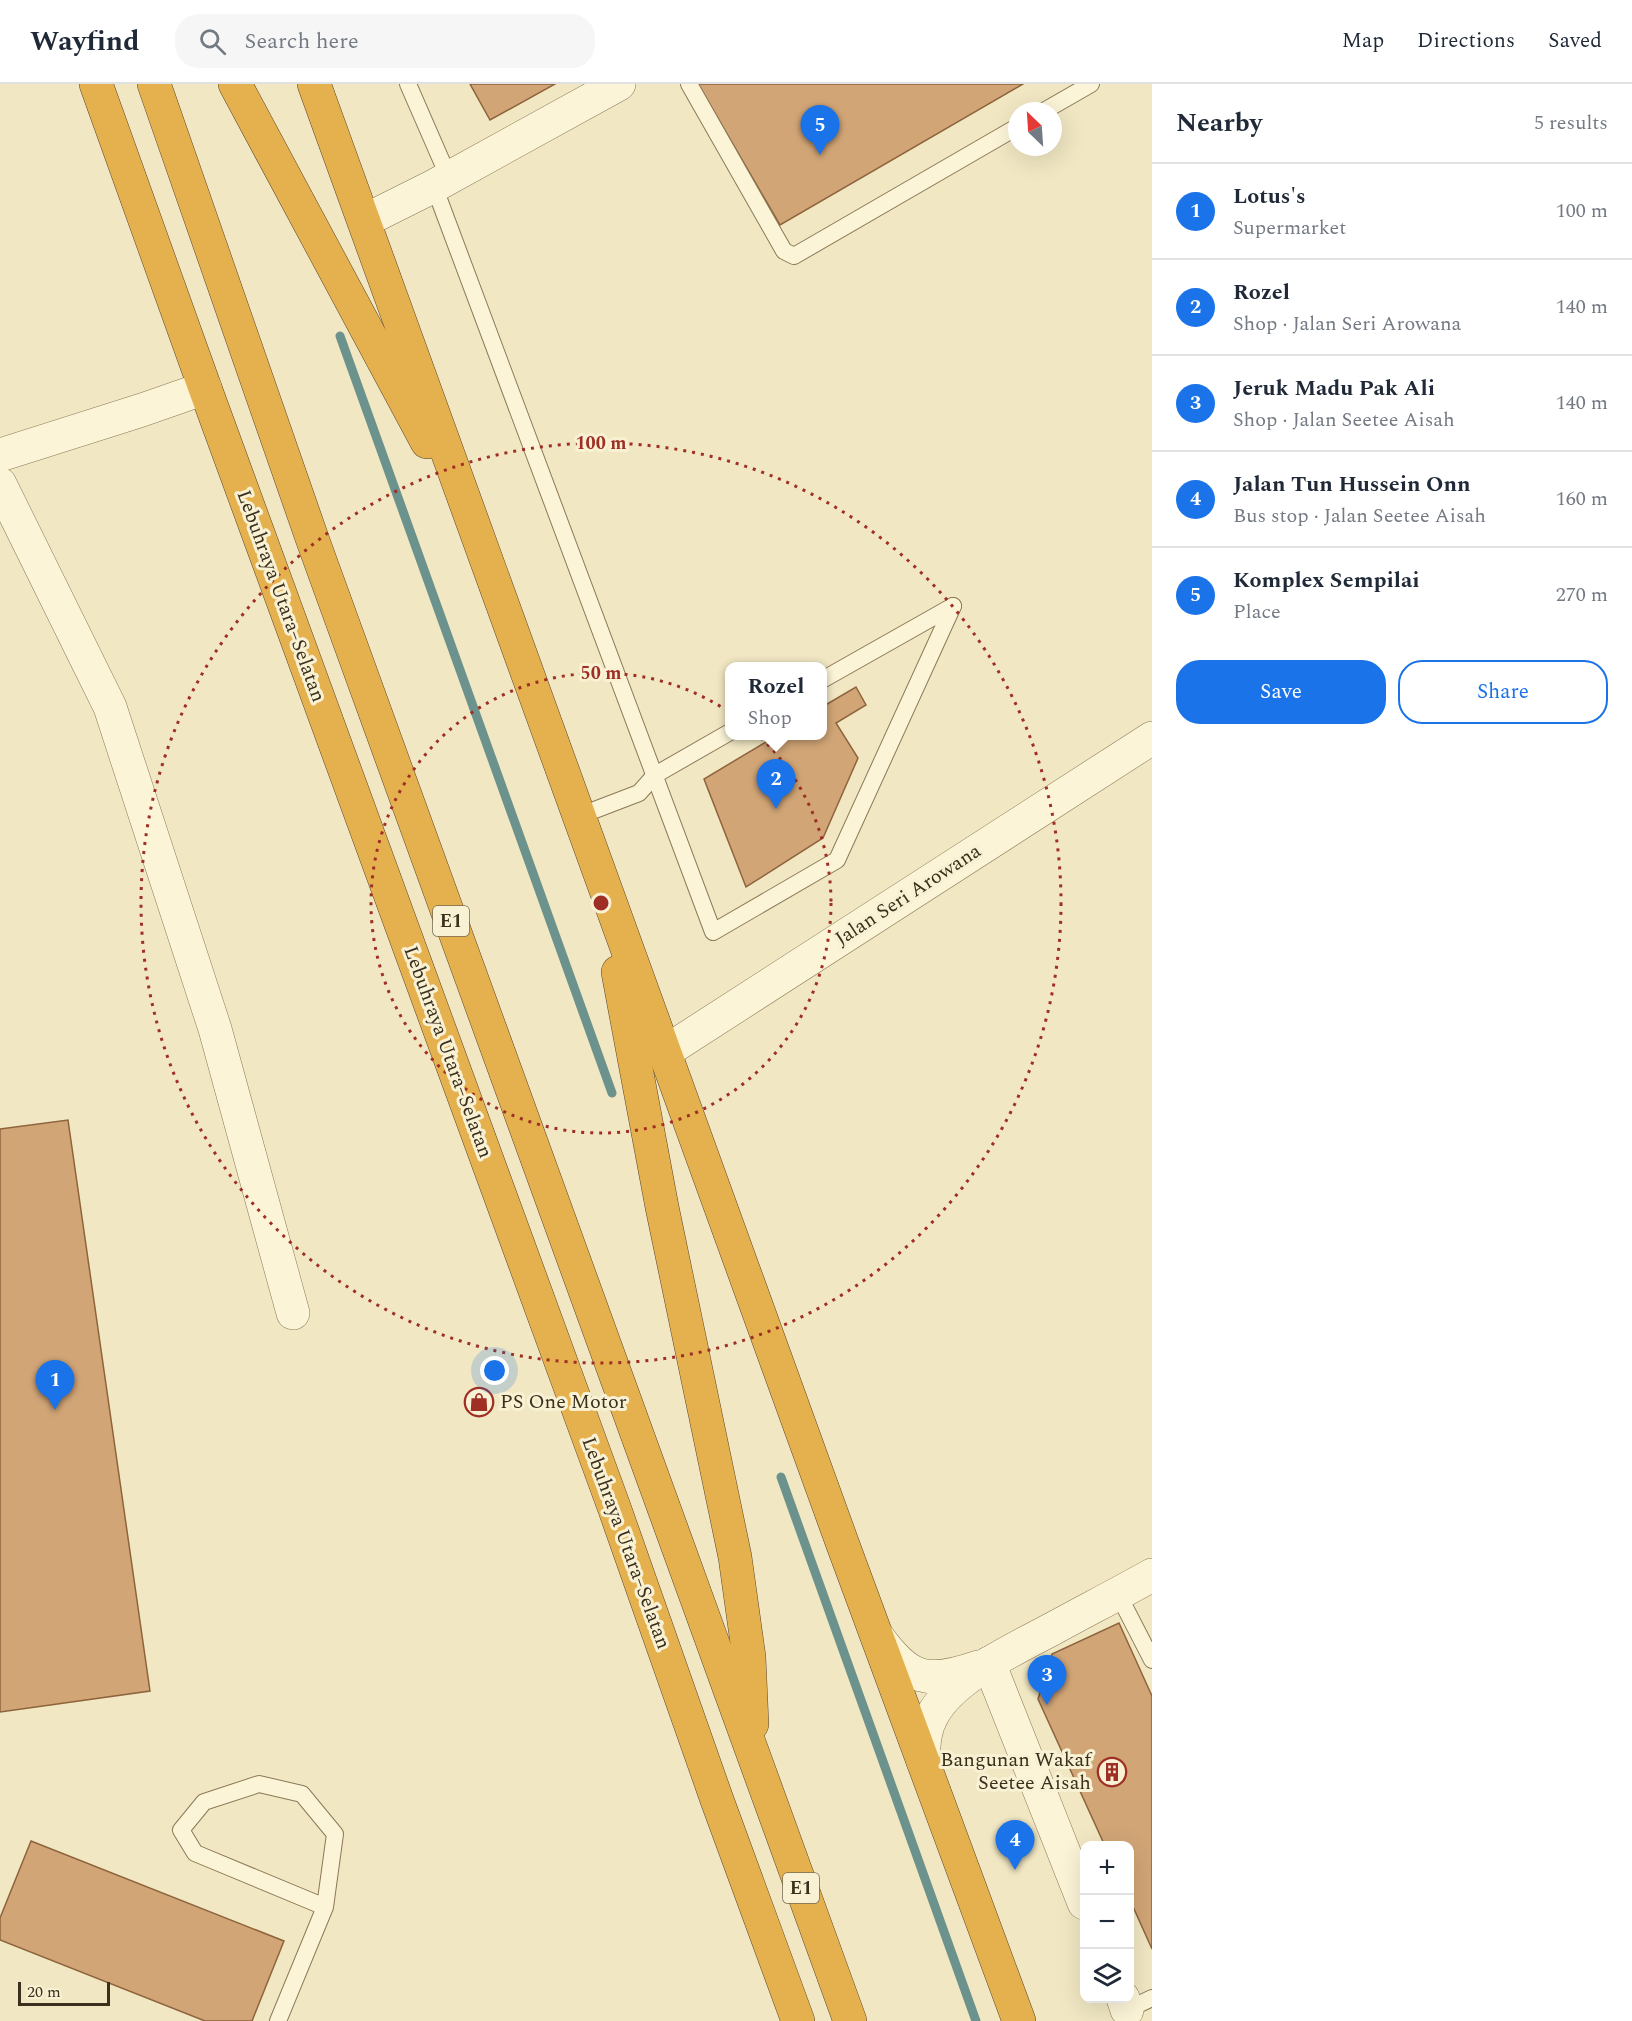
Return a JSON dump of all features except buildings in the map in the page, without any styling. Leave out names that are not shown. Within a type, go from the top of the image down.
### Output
[{"type":"highway","name":"Lebuhraya Utara–Selatan","points":[[96,84],[614,1507],[713,1789],[798,2021]]},
{"type":"highway","name":"E1","points":[[153,84],[313,541],[850,2021]]},
{"type":"highway","points":[[235,84],[484,552]]},
{"type":"highway","points":[[314,84],[875,1634],[1019,2021]]},
{"type":"highway","points":[[605,889],[662,1208],[735,1557],[749,1657],[753,1755]]},
{"type":"street","points":[[364,220],[441,182],[619,84]]},
{"type":"street","points":[[0,454],[205,388]]},
{"type":"street","points":[[0,484],[110,707],[215,1029],[293,1313]]},
{"type":"street","name":"Jalan Seri Arowana","points":[[665,1052],[1152,738]]},
{"type":"street","points":[[875,1634],[901,1665],[922,1676],[940,1678],[989,1663],[1152,1575]]},
{"type":"street","points":[[923,1761],[925,1739],[932,1714],[951,1692],[989,1663]]},
{"type":"street","points":[[989,1663],[1081,1895]]},
{"type":"lane","points":[[408,84],[441,182],[713,932],[837,860],[953,606],[827,677]]},
{"type":"lane","points":[[689,84],[784,250],[794,256],[1008,132]]},
{"type":"lane","points":[[1060,102],[1091,84]]},
{"type":"lane","points":[[579,816],[639,794],[655,775],[725,734]]},
{"type":"lane","points":[[1118,1594],[1152,1660]]},
{"type":"lane","points":[[278,2021],[325,1907],[335,1834],[302,1794],[258,1784],[204,1802],[181,1830],[195,1853],[325,1907]]},
{"type":"waterway","points":[[340,336],[612,1093]]},
{"type":"waterway","points":[[781,1477],[976,2021]]},
{"type":"place","name":"Komplex Sempilai","points":[[820,155]]},
{"type":"place","name":"Rozel","points":[[776,809]]},
{"type":"place","name":"PS One Motor","points":[[479,1402]]},
{"type":"place","name":"Lotus's","points":[[55,1410]]},
{"type":"place","name":"Jeruk Madu Pak Ali","points":[[1047,1705]]},
{"type":"place","name":"Bangunan Wakaf Seetee Aisah","points":[[1112,1772]]},
{"type":"place","name":"Jalan Tun Hussein Onn","points":[[1015,1870]]}]
